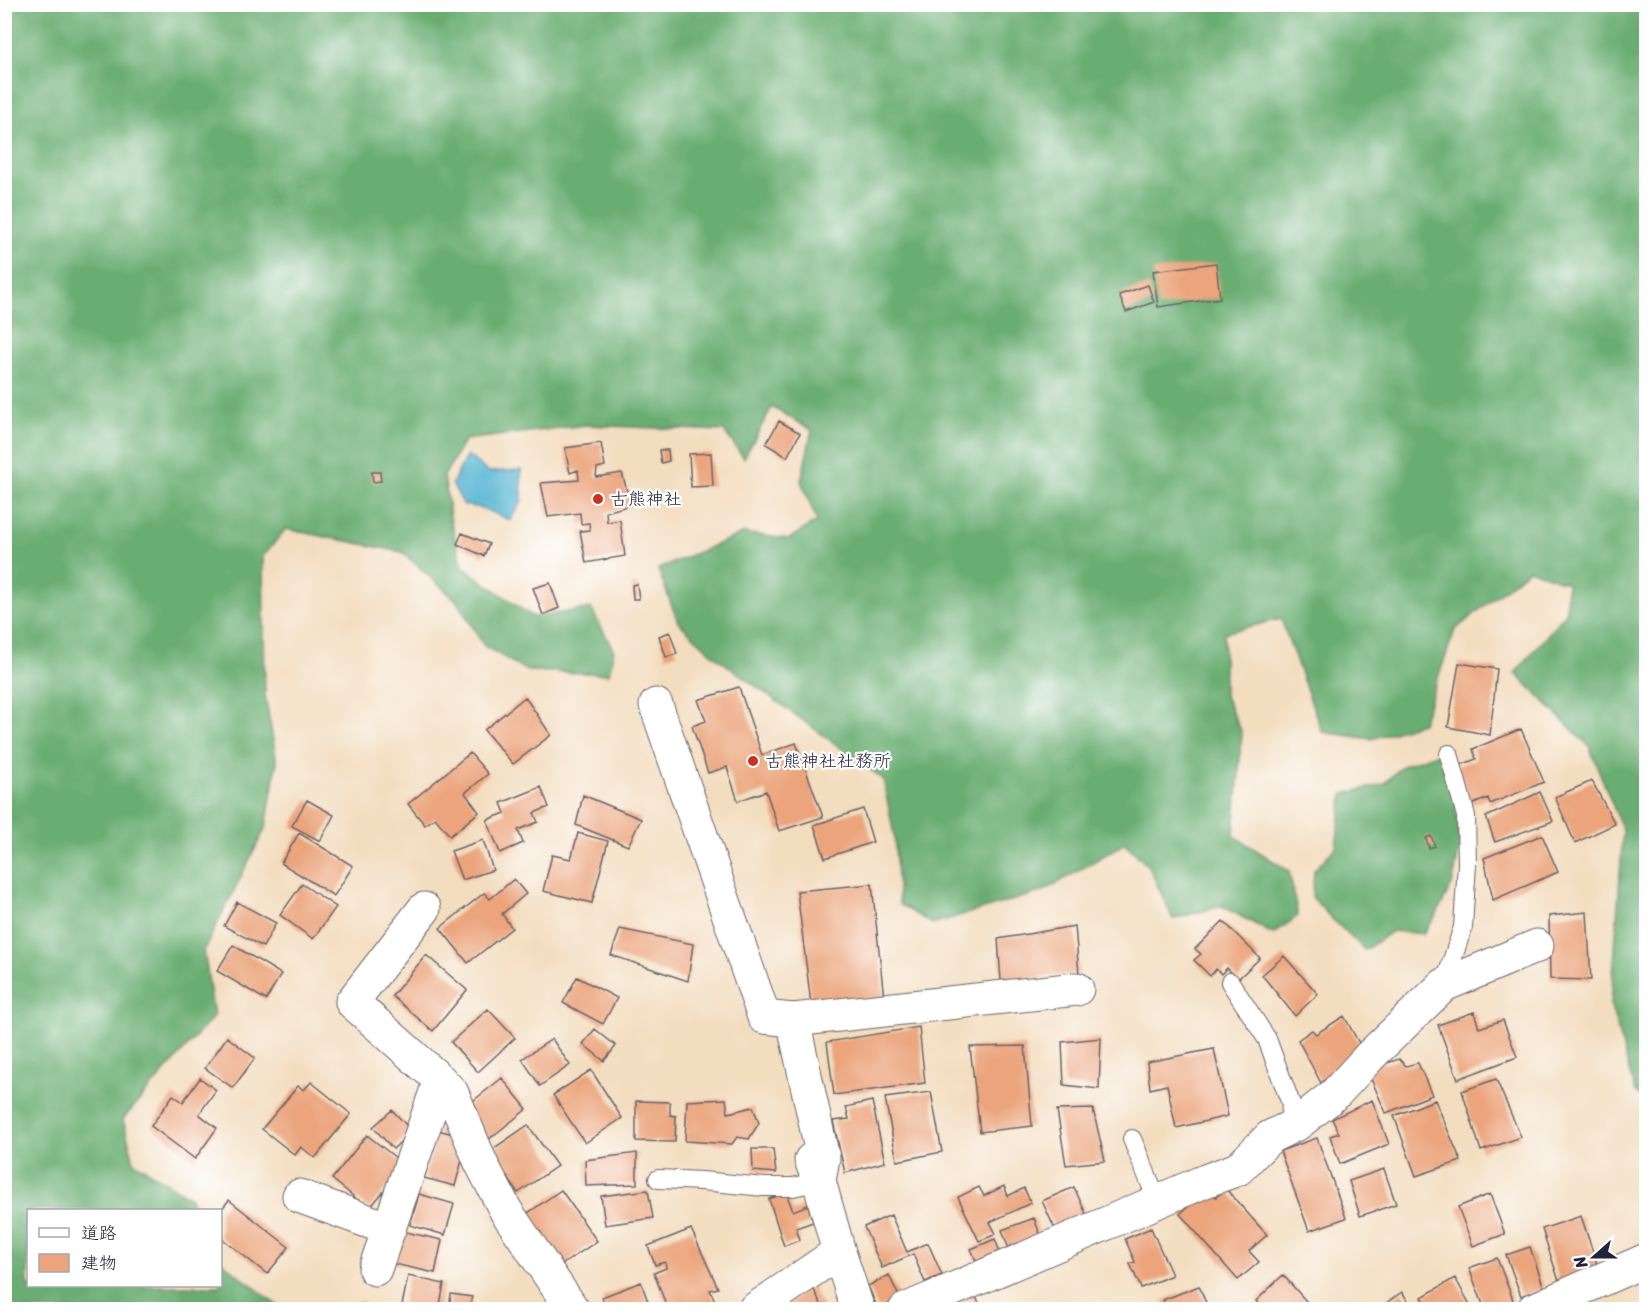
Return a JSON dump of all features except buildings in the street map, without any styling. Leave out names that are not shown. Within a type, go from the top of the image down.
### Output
[{"type":"street","points":[[656,705],[767,1020],[823,1158],[819,1181]]},
{"type":"street","points":[[424,909],[352,1002],[452,1093],[481,1163],[506,1211],[573,1310]]},
{"type":"street","points":[[905,1310],[1205,1181],[1238,1169],[1270,1137],[1297,1124],[1335,1094],[1370,1056],[1444,985],[1538,946]]},
{"type":"street","points":[[767,1020],[1077,989]]},
{"type":"street","points":[[375,1269],[440,1080]]},
{"type":"street","points":[[804,1141],[819,1181],[858,1310]]},
{"type":"street","points":[[299,1196],[389,1229]]},
{"type":"street","points":[[754,1310],[839,1252]]},
{"type":"street","points":[[1533,1310],[1647,1260]]},
{"type":"lane","points":[[1444,985],[1463,927],[1467,864],[1466,816],[1449,754]]},
{"type":"lane","points":[[1230,982],[1267,1039],[1291,1104],[1289,1127]]},
{"type":"lane","points":[[1132,1139],[1158,1202]]},
{"type":"lane","points":[[658,1179],[764,1187],[793,1187],[819,1181]]},
{"type":"green space","points":[[5,5],[1646,5],[1646,1100],[1635,1091],[1611,1006],[1623,831],[1589,746],[1515,673],[1566,613],[1567,583],[1529,569],[1455,630],[1422,723],[1372,739],[1322,732],[1281,619],[1224,633],[1224,694],[1242,733],[1234,836],[1289,871],[1298,916],[1273,934],[1222,906],[1173,919],[1149,867],[1125,843],[1044,891],[932,924],[899,904],[894,835],[883,779],[716,657],[678,622],[658,569],[744,533],[789,539],[817,521],[801,481],[812,430],[772,407],[744,458],[724,431],[585,425],[465,440],[444,476],[451,523],[463,567],[533,617],[591,608],[614,651],[609,674],[527,671],[484,646],[456,600],[402,552],[286,529],[263,556],[265,695],[277,762],[266,827],[204,950],[214,1016],[123,1119],[134,1162],[191,1198],[195,1209],[27,1209],[27,1287],[222,1287],[222,1262],[282,1309],[5,1310]]},
{"type":"green space","points":[[1439,753],[1455,801],[1460,846],[1452,885],[1423,934],[1392,931],[1365,950],[1312,897],[1314,870],[1336,847],[1343,794],[1384,784],[1402,766]]},
{"type":"green space","points":[[362,1303],[370,1309],[315,1309]]},
{"type":"water","points":[[467,455],[488,472],[521,470],[522,501],[510,520],[482,508],[464,505],[452,484]]},
{"type":"place","name":"古熊神社","points":[[598,499]]},
{"type":"place","name":"古熊神社社務所","points":[[753,761]]}]
